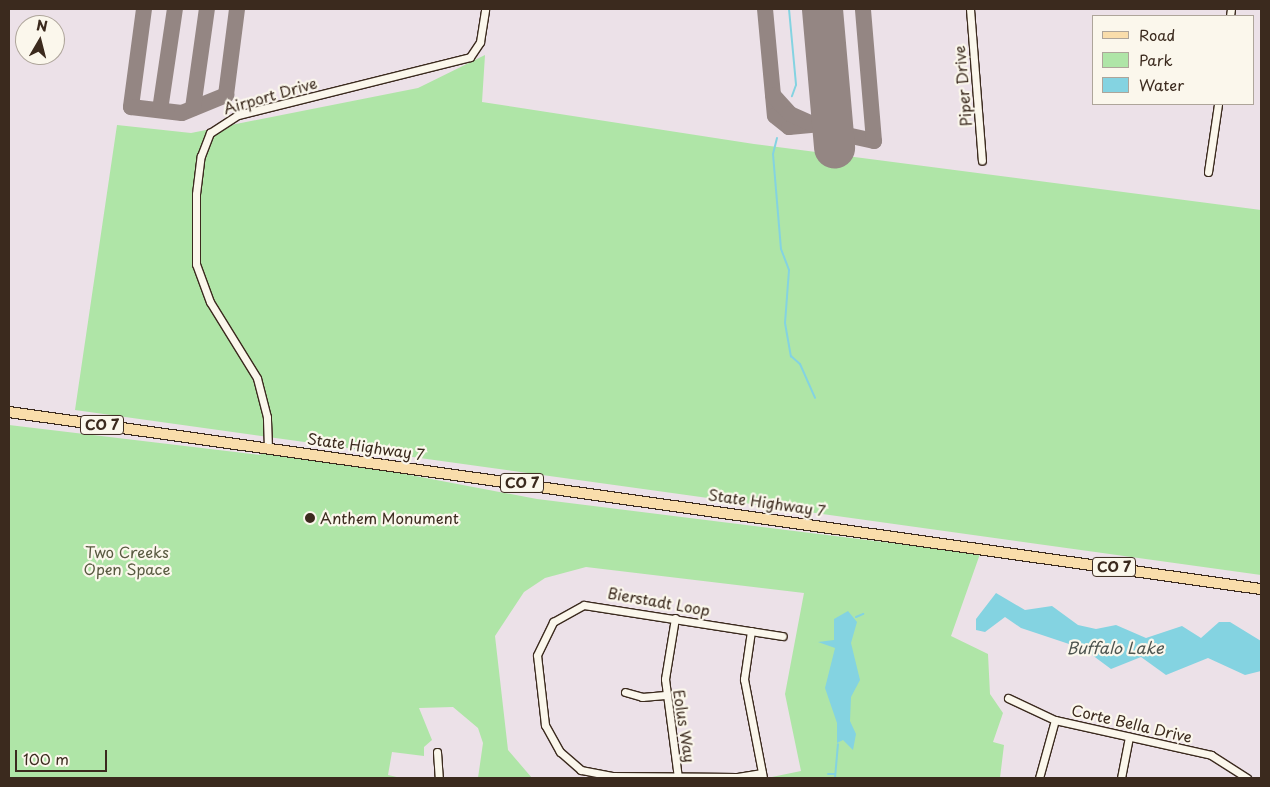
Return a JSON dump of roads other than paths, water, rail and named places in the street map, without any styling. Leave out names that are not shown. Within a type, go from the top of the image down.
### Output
[{"type":"main road","name":"CO 7","points":[[9,412],[268,448]]},
{"type":"main road","name":"State Highway 7","points":[[268,448],[1261,589]]},
{"type":"street","name":"Airport Drive","points":[[268,448],[267,417],[257,378],[214,310],[196,264],[197,185],[210,133],[238,115],[470,57],[480,42],[485,9]]},
{"type":"street","name":"Piper Drive","points":[[970,9],[982,161]]},
{"type":"street","points":[[1208,172],[1218,105]]},
{"type":"street","name":"Bierstadt Loop","points":[[762,776],[602,777],[568,760],[549,735],[542,704],[540,644],[553,622],[584,605],[783,636]]},
{"type":"street","name":"Eolus Way","points":[[675,618],[665,695],[678,778]]},
{"type":"street","points":[[751,632],[744,679],[762,776]]},
{"type":"street","points":[[625,692],[642,697],[665,695]]},
{"type":"street","name":"Corte Bella Drive","points":[[1008,698],[1055,720],[1211,755],[1246,778]]},
{"type":"street","points":[[1039,778],[1055,720]]},
{"type":"street","points":[[1121,778],[1128,737]]},
{"type":"street","points":[[438,752],[439,778]]},
{"type":"water","name":"Buffalo Lake","points":[[996,593],[1025,610],[1052,606],[1078,625],[1096,629],[1116,625],[1146,638],[1182,626],[1201,638],[1219,622],[1230,622],[1261,641],[1261,671],[1245,675],[1208,658],[1166,675],[1141,657],[1111,669],[1084,649],[1021,628],[1005,617],[985,632],[976,630],[976,619]]},
{"type":"water","points":[[848,611],[857,622],[851,643],[860,680],[851,697],[850,721],[856,734],[853,750],[843,740],[837,743],[837,723],[825,688],[835,648],[818,642],[834,640],[834,619]]},
{"type":"waterway","points":[[789,9],[796,85],[792,96]]},
{"type":"waterway","points":[[777,138],[773,154],[781,249],[789,270],[785,323],[791,356],[800,364],[815,398]]},
{"type":"waterway","points":[[856,617],[863,614]]},
{"type":"waterway","points":[[835,778],[838,744]]},
{"type":"waterway","points":[[828,774],[835,774]]},
{"type":"place","name":"Anthem Monument","points":[[310,518]]},
{"type":"park label","name":"Two Creeks Open Space","points":[[127,560]]}]
